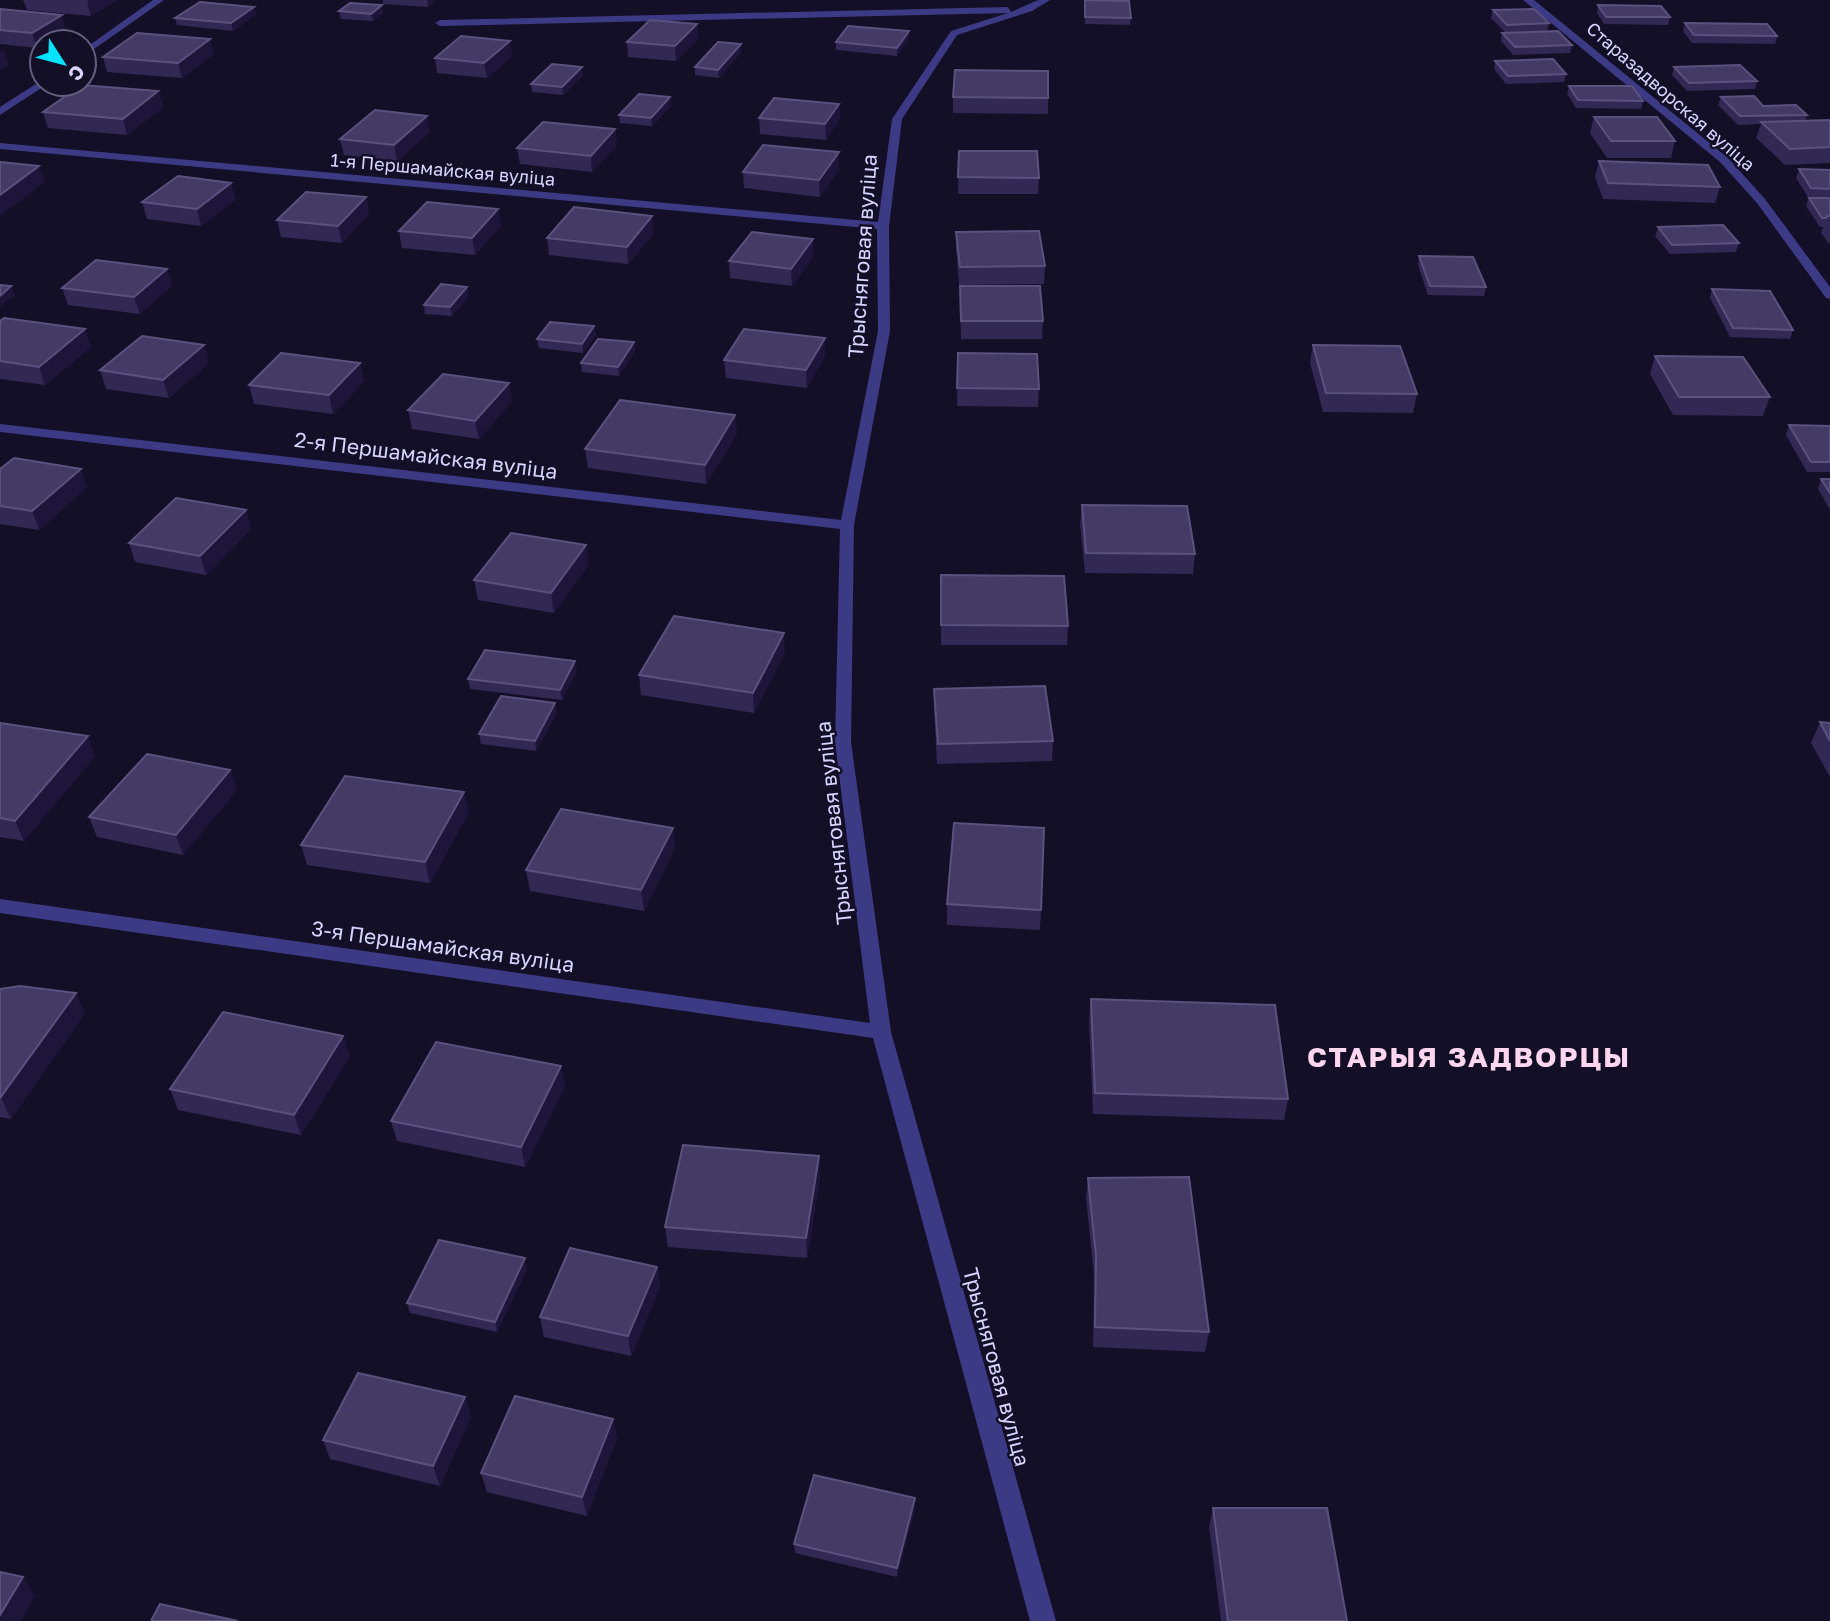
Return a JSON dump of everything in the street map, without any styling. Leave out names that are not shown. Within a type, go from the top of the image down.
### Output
[{"type":"street","points":[[98,43],[159,0]]},
{"type":"street","name":"Трысняговая вуліца","points":[[1043,1621],[881,1031],[843,742],[847,525],[884,331],[883,226],[897,119],[954,33],[1029,9],[1045,0]]},
{"type":"street","name":"Старазадворская вуліца","points":[[1528,0],[1724,160],[1761,201],[1830,295]]},
{"type":"street","points":[[440,23],[1029,9]]},
{"type":"street","points":[[0,113],[28,93]]},
{"type":"street","name":"1-я Першамайская вуліца","points":[[0,146],[883,226]]},
{"type":"street","name":"2-я Першамайская вуліца","points":[[0,428],[847,525]]},
{"type":"street","name":"3-я Першамайская вуліца","points":[[0,906],[881,1031]]},
{"type":"building","points":[[1085,0],[1129,1],[1131,18],[1085,17]]},
{"type":"building","points":[[200,2],[254,7],[231,23],[175,18]]},
{"type":"building","points":[[350,3],[382,5],[371,14],[339,11]]},
{"type":"building","points":[[1598,5],[1661,6],[1670,17],[1606,17]]},
{"type":"building","points":[[0,9],[62,15],[40,28],[28,28],[28,33],[0,30]]},
{"type":"building","points":[[1534,9],[1549,23],[1507,25],[1493,10]]},
{"type":"building","points":[[650,20],[697,24],[675,46],[627,42]]},
{"type":"building","points":[[1685,23],[1767,24],[1777,36],[1694,35]]},
{"type":"building","points":[[848,26],[909,31],[897,48],[836,42]]},
{"type":"building","points":[[1558,31],[1572,45],[1515,47],[1502,33]]},
{"type":"building","points":[[137,33],[210,39],[178,63],[103,57]]},
{"type":"building","points":[[461,36],[510,41],[484,63],[435,58]]},
{"type":"building","points":[[718,42],[741,44],[718,70],[695,67]]},
{"type":"building","points":[[1553,59],[1566,74],[1508,76],[1495,61]]},
{"type":"building","points":[[552,64],[582,67],[562,87],[531,84]]},
{"type":"building","points":[[1740,65],[1757,81],[1689,83],[1674,67]]},
{"type":"building","points":[[955,70],[1048,71],[1048,98],[953,97]]},
{"type":"building","points":[[98,86],[158,91],[123,119],[43,112],[63,98],[98,98]]},
{"type":"building","points":[[1569,86],[1632,86],[1643,101],[1578,100]]},
{"type":"building","points":[[639,94],[670,97],[651,118],[619,115]]},
{"type":"building","points":[[1754,96],[1763,106],[1796,105],[1807,115],[1740,116],[1721,97]]},
{"type":"building","points":[[774,98],[839,104],[825,124],[759,118]]},
{"type":"building","points":[[375,110],[427,116],[394,145],[340,139]]},
{"type":"building","points":[[1594,117],[1657,117],[1675,141],[1611,141]]},
{"type":"building","points":[[1830,120],[1830,147],[1790,149],[1761,122]]},
{"type":"building","points":[[543,122],[615,129],[591,156],[517,148]]},
{"type":"building","points":[[763,145],[839,152],[819,180],[743,172]]},
{"type":"building","points":[[959,151],[1037,151],[1039,178],[958,177]]},
{"type":"building","points":[[1599,161],[1708,165],[1720,187],[1608,183]]},
{"type":"building","points":[[0,162],[39,166],[0,195]]},
{"type":"building","points":[[1799,169],[1830,170],[1830,189],[1811,188]]},
{"type":"building","points":[[178,176],[231,183],[197,209],[142,202]]},
{"type":"building","points":[[306,192],[366,197],[338,226],[277,220]]},
{"type":"building","points":[[1809,198],[1830,198],[1830,216],[1822,218]]},
{"type":"building","points":[[427,202],[498,209],[472,238],[399,231]]},
{"type":"building","points":[[574,207],[652,216],[627,247],[547,238]]},
{"type":"building","points":[[1723,225],[1739,243],[1672,245],[1658,227]]},
{"type":"building","points":[[1039,231],[1045,266],[960,267],[956,232]]},
{"type":"building","points":[[752,232],[813,239],[791,269],[729,261]]},
{"type":"building","points":[[1419,256],[1473,257],[1486,287],[1430,286]]},
{"type":"building","points":[[96,260],[167,269],[134,297],[62,288]]},
{"type":"building","points":[[441,284],[467,287],[450,307],[424,305]]},
{"type":"building","points":[[0,285],[11,286],[0,296]]},
{"type":"building","points":[[960,286],[1040,286],[1043,321],[961,321]]},
{"type":"building","points":[[1712,289],[1770,291],[1793,330],[1733,328]]},
{"type":"building","points":[[4,318],[85,329],[39,367],[0,361],[0,321]]},
{"type":"building","points":[[550,322],[594,326],[582,344],[537,339]]},
{"type":"building","points":[[744,329],[825,338],[806,370],[724,360]]},
{"type":"building","points":[[142,336],[204,345],[163,380],[100,370]]},
{"type":"building","points":[[598,339],[634,342],[618,367],[581,363]]},
{"type":"building","points":[[1313,345],[1400,346],[1417,394],[1326,393]]},
{"type":"building","points":[[281,353],[360,363],[329,395],[249,385]]},
{"type":"building","points":[[958,353],[1037,354],[1039,389],[957,388]]},
{"type":"building","points":[[1655,356],[1743,357],[1770,397],[1679,397]]},
{"type":"building","points":[[443,374],[509,383],[475,421],[408,410]]},
{"type":"building","points":[[620,400],[735,415],[705,465],[585,449]]},
{"type":"building","points":[[1789,425],[1830,426],[1830,462],[1811,462]]},
{"type":"building","points":[[14,458],[81,469],[32,511],[0,506],[0,469]]},
{"type":"building","points":[[1821,479],[1830,479],[1830,493]]},
{"type":"building","points":[[176,498],[246,510],[200,556],[129,543]]},
{"type":"building","points":[[1082,505],[1187,506],[1195,554],[1086,553]]},
{"type":"building","points":[[511,533],[586,545],[551,593],[474,580]]},
{"type":"building","points":[[941,575],[1064,576],[1068,626],[941,625]]},
{"type":"building","points":[[674,616],[784,633],[753,693],[639,675]]},
{"type":"building","points":[[485,650],[575,661],[560,690],[468,679]]},
{"type":"building","points":[[1045,686],[1053,741],[938,744],[934,689]]},
{"type":"building","points":[[501,696],[555,703],[535,741],[479,734]]},
{"type":"building","points":[[1820,722],[1830,723],[1830,741]]},
{"type":"building","points":[[0,723],[88,736],[15,821],[0,818]]},
{"type":"building","points":[[147,754],[230,770],[176,835],[89,817]]},
{"type":"building","points":[[345,776],[464,792],[425,862],[301,845]]},
{"type":"building","points":[[561,809],[673,828],[641,890],[526,870]]},
{"type":"building","points":[[954,823],[1044,828],[1041,910],[947,904]]},
{"type":"building","points":[[20,986],[76,993],[0,1098],[0,989]]},
{"type":"building","points":[[1091,999],[1275,1005],[1288,1099],[1095,1093]]},
{"type":"building","points":[[223,1012],[343,1036],[294,1115],[170,1089]]},
{"type":"building","points":[[436,1042],[561,1066],[521,1147],[391,1121]]},
{"type":"building","points":[[683,1145],[819,1156],[806,1238],[665,1227]]},
{"type":"building","points":[[1189,1177],[1209,1332],[1095,1327],[1096,1256],[1088,1178]]},
{"type":"building","points":[[439,1240],[525,1258],[495,1322],[407,1303]]},
{"type":"building","points":[[570,1248],[657,1267],[628,1336],[540,1317]]},
{"type":"building","points":[[358,1373],[465,1397],[433,1466],[323,1440]]},
{"type":"building","points":[[515,1396],[613,1419],[582,1497],[481,1473]]},
{"type":"building","points":[[814,1475],[915,1498],[897,1568],[794,1544]]},
{"type":"building","points":[[1213,1508],[1327,1508],[1347,1621],[1228,1621]]},
{"type":"building","points":[[0,1572],[23,1577],[0,1615]]},
{"type":"building","points":[[160,1604],[238,1621],[151,1621]]},
{"type":"district","name":"СТАРЫЯ ЗАДВОРЦЫ","points":[[1469,1056]]}]
